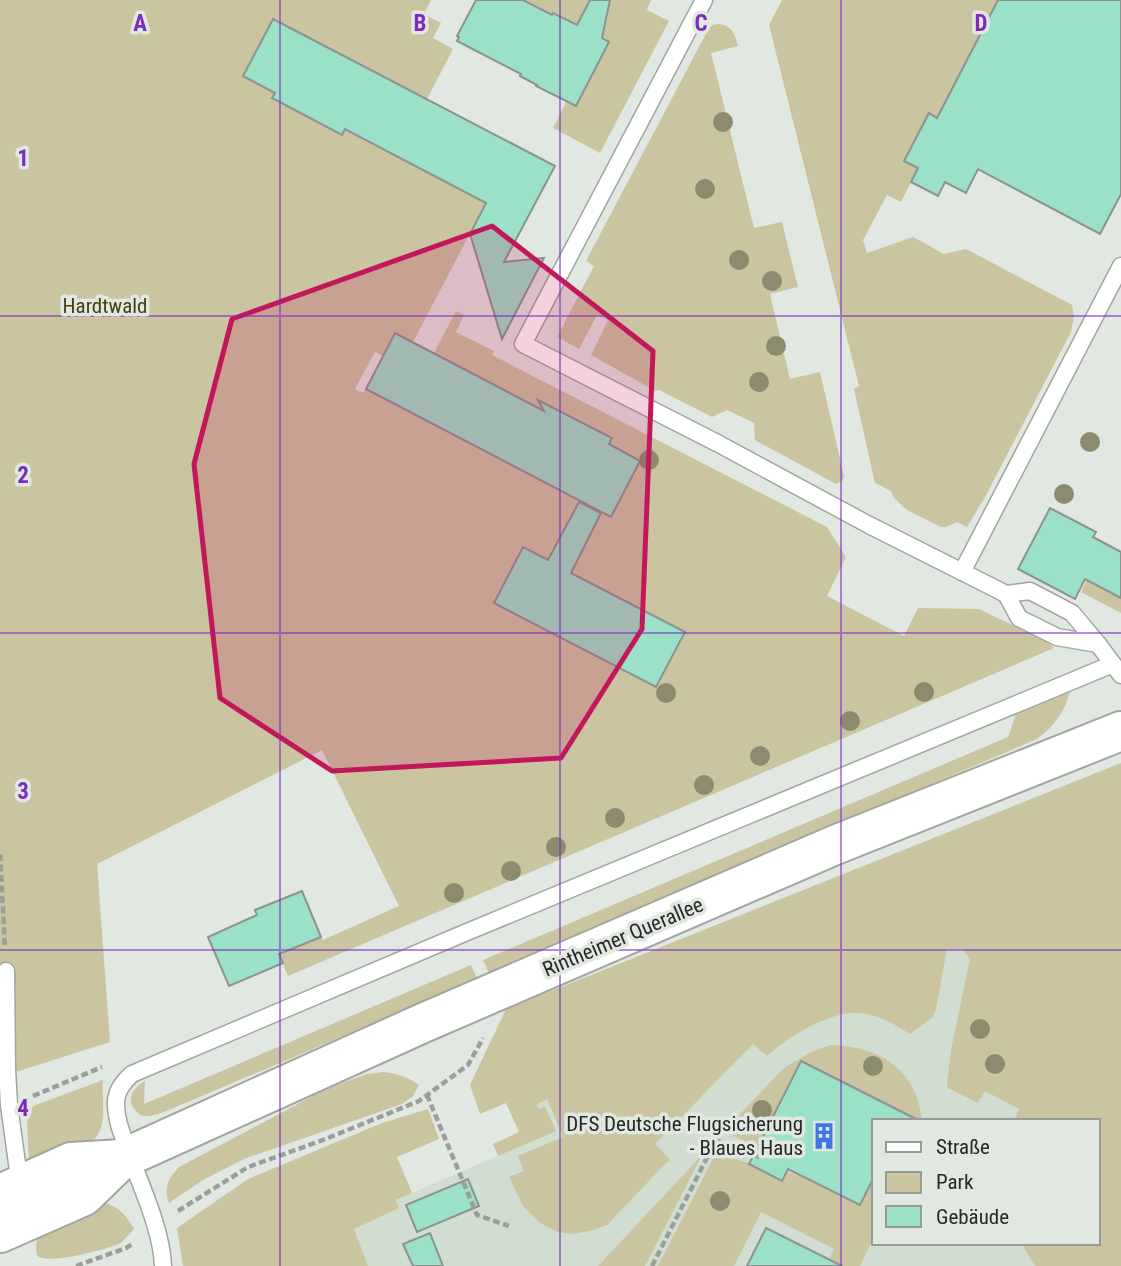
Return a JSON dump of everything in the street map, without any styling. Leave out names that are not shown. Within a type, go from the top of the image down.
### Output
[{"type":"street","name":"Rintheimer Querallee","points":[[14,1207],[71,1162],[126,1158],[423,1023],[822,851],[1121,731]]},
{"type":"lane","points":[[163,1266],[163,1254],[155,1227],[126,1158],[117,1121],[116,1100],[119,1090],[132,1074],[467,932],[1117,670],[1072,613],[1030,591],[1006,594],[523,344],[704,0]]},
{"type":"lane","points":[[962,572],[1121,266]]},
{"type":"lane","points":[[1006,594],[1018,618],[1057,637],[1098,644]]},
{"type":"lane","points":[[6,971],[7,1069],[14,1207]]},
{"type":"path","points":[[0,854],[6,971]]},
{"type":"path","points":[[76,1266],[127,1248],[177,1211],[248,1167],[419,1101],[448,1080]]},
{"type":"path","points":[[427,1095],[477,1215],[509,1226]]},
{"type":"path","points":[[710,1129],[716,1140],[762,1158]]},
{"type":"path","points":[[652,1266],[716,1140]]},
{"type":"highlighted area","points":[[492,226],[653,351],[642,629],[561,758],[332,771],[220,698],[194,464],[232,319]]},
{"type":"shaded area","points":[[975,906],[1064,1119],[872,1119],[872,1245],[1100,1245],[1121,1266],[368,1266],[353,1228],[399,1208],[396,1200],[534,1140],[516,1097]]},
{"type":"green space","name":"Hardtwald","points":[[0,0],[431,0],[424,14],[441,23],[433,38],[453,49],[427,99],[273,19],[243,76],[275,93],[272,99],[342,135],[345,129],[486,203],[413,342],[395,333],[383,356],[375,352],[355,389],[363,393],[366,389],[579,501],[548,560],[523,548],[494,603],[656,687],[685,632],[561,567],[584,547],[589,538],[579,532],[592,508],[611,517],[640,461],[609,444],[612,438],[544,403],[541,409],[434,353],[456,311],[464,315],[456,332],[494,351],[492,355],[827,527],[846,557],[827,596],[904,636],[918,608],[979,609],[1046,641],[1054,648],[288,976],[279,954],[321,937],[323,940],[399,906],[322,750],[97,864],[110,1042],[0,1077]]},
{"type":"green space","points":[[515,0],[590,0],[577,25],[554,13],[552,15]]},
{"type":"green space","points":[[607,0],[651,0],[647,10],[669,21],[600,153],[553,128],[567,100],[577,105],[609,42],[601,38],[608,14]]},
{"type":"green space","points":[[782,0],[998,0],[937,118],[930,114],[904,160],[918,168],[901,202],[887,195],[863,240],[867,253],[913,237],[944,254],[966,249],[1072,305],[1074,316],[1071,332],[967,527],[957,522],[941,527],[907,510],[894,498],[891,491],[875,483],[854,389],[859,386],[769,25]]},
{"type":"green space","points":[[718,24],[727,26],[732,31],[738,46],[711,53],[754,228],[782,222],[798,287],[770,294],[790,379],[820,372],[844,476],[843,480],[836,484],[755,440],[754,423],[727,410],[712,417],[659,390],[655,391],[591,355],[608,320],[597,315],[579,349],[557,337],[594,266],[586,261],[709,28]]},
{"type":"green space","points":[[1087,580],[1121,598],[1121,613],[1081,592]]},
{"type":"green space","points":[[1070,691],[1058,718],[1037,739],[489,973],[483,960],[1008,737],[1016,714]]},
{"type":"green space","points":[[1121,763],[1121,1266],[1035,1266],[1022,1245],[1100,1245],[1100,1119],[1015,1119],[1019,1109],[985,1091],[978,1103],[948,1088],[951,1050],[970,959],[962,949],[947,949],[936,1009],[932,1018],[910,1034],[876,1017],[854,1013],[820,1022],[767,1056],[753,1044],[655,1144],[670,1159],[607,1225],[572,1234],[558,1232],[540,1223],[523,1206],[509,1177],[524,1171],[518,1156],[563,1137],[547,1099],[537,1104],[539,1109],[545,1106],[556,1131],[498,1156],[493,1144],[519,1132],[506,1103],[480,1114],[470,1085],[506,1009]]},
{"type":"green space","points":[[471,965],[477,979],[188,1102],[150,1116],[140,1115],[133,1107],[132,1094],[145,1081],[144,1104]]},
{"type":"green space","points":[[831,1045],[849,1046],[880,1056],[893,1064],[913,1088],[922,1119],[888,1119],[805,1073],[765,1152],[724,1131],[784,1068],[811,1052]]},
{"type":"green space","points":[[384,1072],[403,1076],[419,1085],[413,1096],[402,1104],[244,1159],[203,1180],[169,1203],[168,1184],[179,1167],[328,1088],[367,1074]]},
{"type":"green space","points":[[103,1080],[101,1129],[92,1142],[29,1168],[27,1118],[33,1106]]},
{"type":"green space","points":[[428,1109],[439,1139],[397,1157],[412,1193],[396,1200],[399,1208],[354,1229],[368,1266],[183,1266],[177,1228],[248,1179],[382,1123]]},
{"type":"green space","points":[[716,1153],[758,1166],[757,1169],[782,1181],[787,1172],[828,1185],[827,1189],[852,1201],[872,1161],[872,1241],[860,1266],[826,1266],[834,1249],[761,1212],[734,1266],[658,1266]]},
{"type":"green space","points":[[702,1155],[645,1266],[598,1266]]},
{"type":"green space","points":[[106,1203],[123,1213],[134,1229],[121,1243],[62,1258],[42,1258],[37,1255],[38,1234],[96,1204]]},
{"type":"building","points":[[476,0],[523,0],[577,25],[590,0],[610,0],[602,38],[609,42],[576,106],[457,41],[457,36]]},
{"type":"building","points":[[998,0],[1121,0],[1121,194],[1100,234],[978,169],[966,193],[945,182],[938,196],[911,182],[918,168],[904,161],[929,113],[937,118]]},
{"type":"building","points":[[273,19],[555,166],[504,262],[544,258],[502,339],[470,234],[486,203],[345,129],[342,135],[272,98],[275,93],[243,76]]},
{"type":"building","points":[[395,333],[544,411],[538,400],[612,438],[609,444],[640,461],[611,517],[366,389]]},
{"type":"building","points":[[579,502],[601,513],[571,573],[685,632],[656,687],[494,603],[523,547],[548,560]]},
{"type":"building","points":[[1050,508],[1096,532],[1093,537],[1121,552],[1121,598],[1085,579],[1075,599],[1018,569]]},
{"type":"building","points":[[302,891],[321,937],[279,954],[283,963],[229,986],[208,937],[257,915],[255,910]]},
{"type":"building","name":"DFS Deutsche Flugsicherung - Blaues Haus","points":[[801,1061],[916,1119],[872,1119],[872,1181],[860,1205],[788,1169],[782,1181],[749,1164]]},
{"type":"building","points":[[468,1179],[479,1206],[417,1232],[406,1205]]},
{"type":"building","points":[[766,1228],[842,1266],[747,1266]]},
{"type":"building","points":[[430,1233],[443,1266],[413,1266],[403,1244]]},
{"type":"place","name":"DFS Deutsche Flugsicherung - Blaues Haus","points":[[824,1136]]}]
